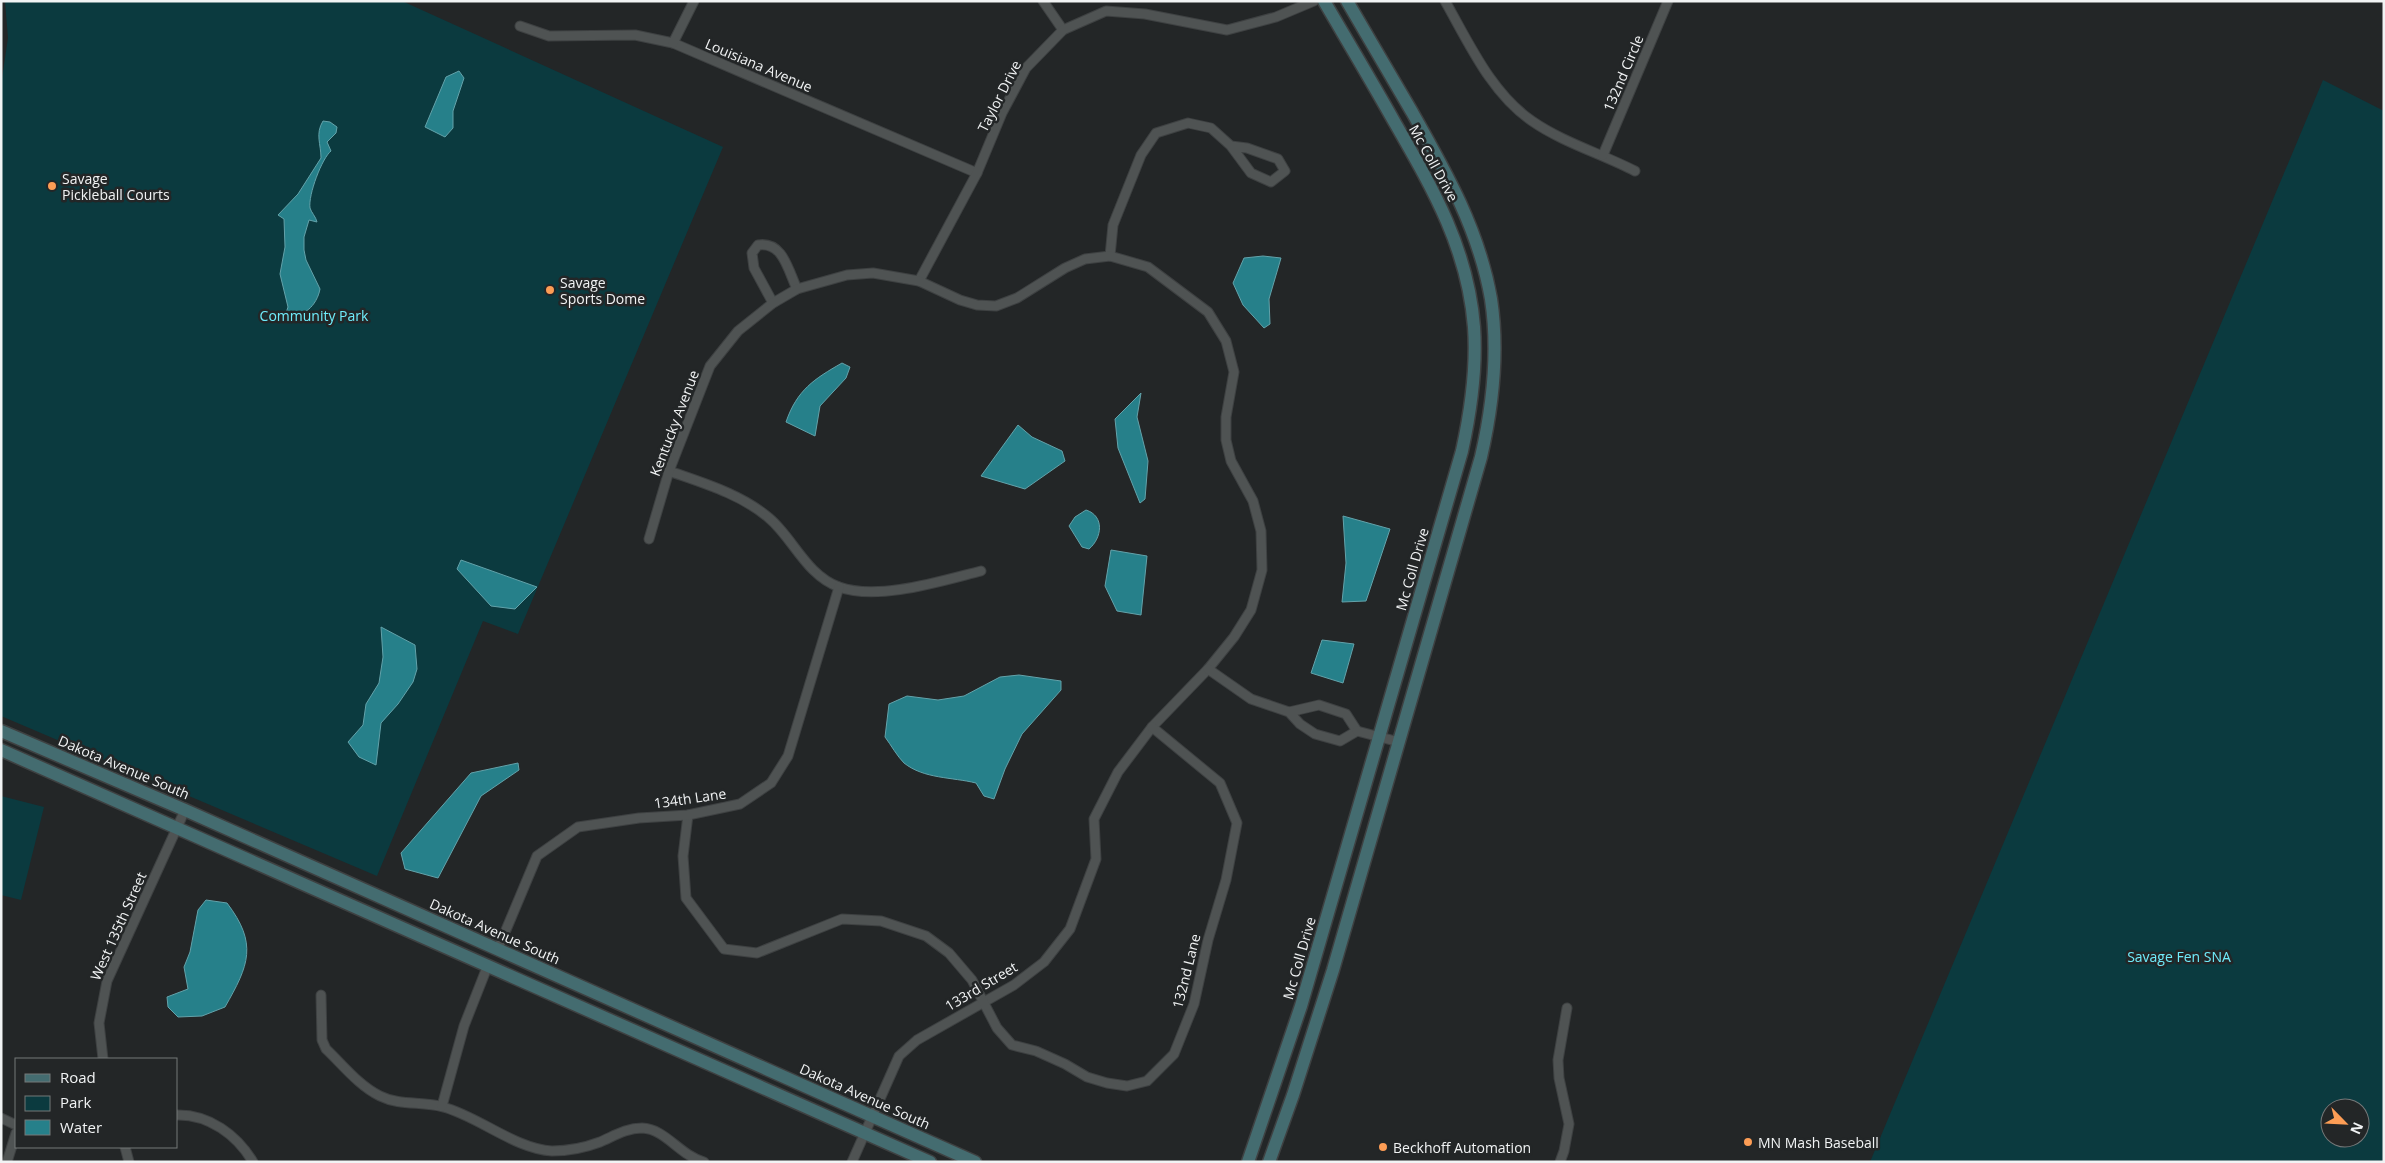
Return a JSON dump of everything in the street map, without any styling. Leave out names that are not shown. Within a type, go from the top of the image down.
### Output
[{"type":"main road","name":"Mc Coll Drive","points":[[1248,1162],[1302,1006],[1464,444],[1474,386],[1474,326],[1466,276],[1448,220],[1430,183],[1324,1]]},
{"type":"main road","name":"Mc Coll Drive","points":[[1269,1162],[1320,1012],[1481,457],[1493,391],[1494,326],[1491,300],[1482,258],[1458,194],[1347,1]]},
{"type":"main road","name":"Dakota Avenue South","points":[[1,731],[185,810],[675,1030],[975,1162]]},
{"type":"main road","points":[[1,750],[930,1162]]},
{"type":"street","points":[[673,43],[694,1]]},
{"type":"street","points":[[1043,1],[1063,30]]},
{"type":"street","name":"Taylor Drive","points":[[919,281],[977,173],[1002,113],[1026,68],[1063,30],[1106,11],[1145,14],[1227,30],[1276,17],[1314,1]]},
{"type":"street","points":[[1445,1],[1487,72],[1512,105],[1547,130],[1635,171]]},
{"type":"street","name":"132nd Circle","points":[[1603,155],[1668,1]]},
{"type":"street","name":"Louisiana Avenue","points":[[520,26],[550,36],[635,35],[673,43],[977,173]]},
{"type":"street","points":[[1110,256],[1113,225],[1141,155],[1156,133],[1188,123],[1211,128],[1231,146],[1251,173],[1271,182],[1285,171],[1278,159],[1247,148],[1231,146]]},
{"type":"street","points":[[773,303],[754,268],[752,253],[758,245],[768,243],[779,249],[797,289]]},
{"type":"street","name":"Kentucky Avenue","points":[[649,539],[669,471],[710,366],[738,331],[773,303],[797,289],[847,275],[873,273],[919,281],[960,300],[977,305],[996,306],[1017,298],[1064,268],[1085,259],[1110,256],[1148,267],[1208,312],[1226,341],[1234,372],[1226,417],[1226,440],[1231,461],[1253,501],[1259,524],[1262,570],[1250,610],[1234,637],[1208,669]]},
{"type":"street","points":[[669,471],[738,498],[769,518],[806,562],[823,577],[839,587],[868,590],[902,590],[981,571]]},
{"type":"street","name":"134th Lane","points":[[498,949],[536,856],[578,828],[639,818],[688,815],[740,804],[771,783],[788,756],[839,587]]},
{"type":"street","points":[[1208,669],[1251,699],[1290,712],[1300,724],[1315,734],[1340,741],[1357,731]]},
{"type":"street","name":"133rd Street","points":[[852,1162],[899,1056],[917,1040],[1014,985],[1044,962],[1070,929],[1096,858],[1094,818],[1118,772],[1152,727],[1208,669]]},
{"type":"street","points":[[1290,712],[1319,705],[1346,714],[1357,731],[1398,742]]},
{"type":"street","name":"132nd Lane","points":[[688,815],[684,856],[686,898],[724,949],[758,953],[842,919],[881,921],[926,936],[949,953],[972,980],[997,1028],[1012,1045],[1036,1051],[1094,1079],[1127,1086],[1147,1081],[1174,1054],[1194,1004],[1208,940],[1226,880],[1237,823],[1220,783],[1152,727]]},
{"type":"street","name":"West 135th Street","points":[[103,1058],[99,1023],[107,982],[185,810]]},
{"type":"street","points":[[442,1106],[464,1026],[488,965]]},
{"type":"street","points":[[321,995],[322,1040],[326,1048],[367,1088],[391,1100],[442,1106],[539,1149],[550,1151],[577,1149],[619,1132],[643,1128],[664,1136],[683,1153],[704,1162]]},
{"type":"street","points":[[1560,1162],[1569,1124],[1559,1078],[1558,1060],[1567,1008]]},
{"type":"street","points":[[178,1115],[194,1116],[223,1129],[244,1149],[253,1162]]},
{"type":"street","points":[[1,1118],[15,1125]]},
{"type":"street","points":[[7,1162],[15,1136]]},
{"type":"street","points":[[125,1148],[129,1162]]},
{"type":"green space","name":"Community Park","points":[[5,1],[402,1],[723,147],[518,634],[483,621],[377,876],[1,716],[1,85],[8,38]]},
{"type":"green space","name":"Savage Fen SNA","points":[[2323,80],[2384,111],[2384,1162],[1870,1162]]},
{"type":"green space","points":[[1,796],[44,807],[21,900],[1,895]]},
{"type":"water","points":[[459,71],[464,78],[453,111],[453,128],[445,137],[425,127],[446,77]]},
{"type":"water","points":[[323,121],[330,122],[337,127],[336,133],[327,142],[331,151],[320,169],[311,195],[310,208],[317,222],[309,220],[304,237],[306,260],[320,289],[316,300],[308,310],[292,315],[286,313],[288,307],[280,274],[285,247],[284,219],[278,215],[298,194],[321,158],[319,130]]},
{"type":"water","points":[[1263,256],[1281,258],[1269,299],[1270,324],[1264,328],[1243,305],[1233,283],[1244,258]]},
{"type":"water","points":[[842,363],[850,367],[846,378],[820,406],[815,436],[786,422],[790,411],[801,393],[823,374]]},
{"type":"water","points":[[1141,393],[1137,417],[1148,461],[1145,499],[1140,503],[1118,448],[1115,419]]},
{"type":"water","points":[[1018,425],[1032,437],[1062,451],[1065,461],[1025,489],[981,476]]},
{"type":"water","points":[[1086,510],[1096,517],[1100,528],[1097,539],[1089,549],[1082,547],[1069,526],[1075,517]]},
{"type":"water","points":[[1343,516],[1390,529],[1366,601],[1342,602],[1346,563]]},
{"type":"water","points":[[1111,550],[1147,556],[1141,615],[1117,611],[1105,586]]},
{"type":"water","points":[[461,560],[537,587],[515,609],[491,606],[457,569]]},
{"type":"water","points":[[381,627],[415,645],[417,669],[413,682],[398,704],[381,723],[376,765],[359,757],[348,742],[363,725],[366,704],[379,683],[383,657]]},
{"type":"water","points":[[1322,640],[1354,644],[1343,683],[1311,673]]},
{"type":"water","points":[[1019,675],[1061,681],[1061,690],[1022,734],[1005,769],[994,799],[984,796],[976,783],[929,775],[912,768],[901,760],[885,737],[889,704],[907,696],[938,700],[964,696],[1000,677]]},
{"type":"water","points":[[518,763],[519,770],[481,796],[438,878],[405,869],[401,853],[471,773]]},
{"type":"water","points":[[206,900],[227,903],[243,931],[247,955],[240,979],[225,1007],[202,1016],[178,1017],[168,1007],[167,997],[188,989],[184,967],[190,952],[198,910]]},
{"type":"place","name":"Savage Pickleball Courts","points":[[52,186]]},
{"type":"place","name":"Savage Sports Dome","points":[[550,290]]},
{"type":"place","name":"MN Mash Baseball","points":[[1748,1142]]},
{"type":"place","name":"Beckhoff Automation","points":[[1383,1147]]}]
